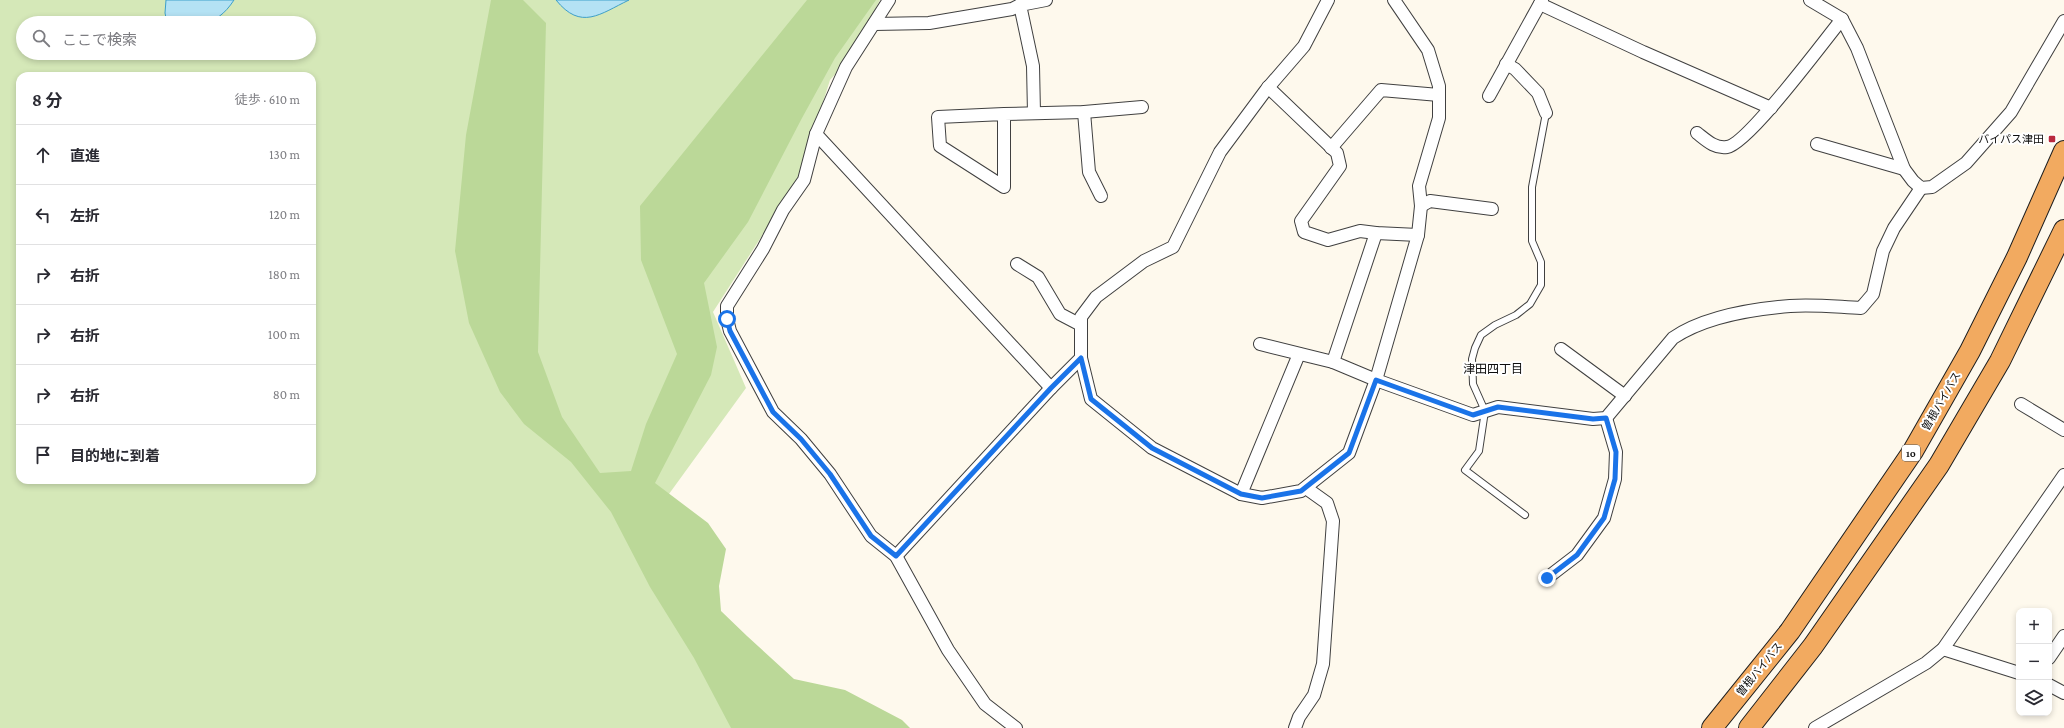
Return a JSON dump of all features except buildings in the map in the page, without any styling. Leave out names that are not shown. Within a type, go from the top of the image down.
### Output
[{"type":"highway","name":"曽根バイパス","points":[[1712,728],[1790,631],[1913,451],[1970,351],[2017,257],[2064,151]]},
{"type":"highway","points":[[1749,728],[1814,646],[1939,465],[2000,361],[2064,230]]},
{"type":"street","points":[[889,0],[846,67],[816,134],[804,180],[783,210],[763,249],[730,300],[727,306],[727,319],[730,331],[773,412],[801,439],[830,474],[871,536],[896,556],[948,650],[985,704],[1016,728]]},
{"type":"street","points":[[874,24],[929,23],[1012,9],[1020,5],[1046,0]]},
{"type":"street","points":[[1328,0],[1304,46],[1268,87],[1220,152],[1173,247],[1144,261],[1096,297],[1081,317],[1081,358],[1091,399],[1152,448],[1241,494],[1262,498],[1301,491],[1349,453],[1376,380],[1418,235],[1421,206],[1418,186],[1439,118],[1439,95],[1428,50],[1394,0]]},
{"type":"street","points":[[1810,0],[1842,19],[1857,48],[1904,168],[1913,181],[1921,188],[1932,187],[1966,163],[2011,112],[2064,21]]},
{"type":"street","points":[[1489,96],[1541,2],[1643,52],[1771,108]]},
{"type":"street","points":[[1020,5],[1033,66],[1034,113]]},
{"type":"street","points":[[1698,133],[1715,146],[1726,148],[1733,145],[1758,123],[1771,108],[1842,19]]},
{"type":"street","points":[[1506,64],[1515,69],[1538,93],[1546,113]]},
{"type":"street","points":[[1268,87],[1337,153],[1340,166],[1301,221],[1304,232],[1328,240],[1360,231],[1418,235]]},
{"type":"street","points":[[1331,148],[1380,90],[1439,95]]},
{"type":"street","points":[[1004,114],[1004,187],[940,146],[938,117],[1004,114],[1084,112],[1142,107]]},
{"type":"street","points":[[1084,112],[1089,172],[1101,196]]},
{"type":"street","points":[[816,134],[1051,388]]},
{"type":"street","points":[[1817,144],[1904,168]]},
{"type":"street","points":[[1260,344],[1333,362],[1376,380],[1473,415],[1498,407],[1593,419],[1606,418],[1673,338],[1686,329],[1727,316],[1791,306],[1861,308],[1873,294],[1883,251],[1894,228],[1921,188]]},
{"type":"street","points":[[1421,206],[1430,201],[1492,209]]},
{"type":"street","points":[[1333,362],[1376,233]]},
{"type":"street","points":[[1017,264],[1038,277],[1060,314],[1081,325]]},
{"type":"street","points":[[1561,349],[1625,396]]},
{"type":"street","points":[[1241,494],[1299,354]]},
{"type":"street","points":[[896,556],[1051,388],[1081,358]]},
{"type":"street","points":[[2021,404],[2064,430]]},
{"type":"street","points":[[1547,578],[1577,555],[1604,518],[1615,479],[1616,452],[1606,418]]},
{"type":"street","points":[[1815,728],[1926,663],[1943,649],[2064,475]]},
{"type":"street","points":[[1295,728],[1299,717],[1314,695],[1323,664],[1333,521],[1327,503],[1306,488]]},
{"type":"street","points":[[2052,654],[2064,636]]},
{"type":"street","points":[[1943,649],[2016,672]]},
{"type":"street","points":[[2052,687],[2064,693]]},
{"type":"lane","points":[[1525,515],[1465,470],[1479,451],[1485,411],[1473,384],[1472,359],[1475,348],[1481,335],[1516,315],[1530,304],[1541,285],[1541,262],[1532,240],[1532,187],[1546,113]]},
{"type":"green space","points":[[0,0],[880,0],[849,59],[830,80],[799,178],[713,312],[746,388],[645,527],[766,728],[0,728]]},
{"type":"green space","points":[[491,0],[523,0],[546,23],[538,352],[562,417],[600,473],[631,471],[646,424],[677,354],[641,260],[640,206],[807,0],[876,0],[835,58],[748,222],[704,283],[717,347],[711,375],[655,483],[708,523],[726,549],[719,586],[721,611],[747,636],[794,679],[845,690],[902,720],[910,728],[731,728],[694,658],[650,587],[611,512],[571,462],[524,424],[500,392],[469,323],[455,251],[466,135]]},
{"type":"water","points":[[166,0],[234,0],[220,16],[166,16]]},
{"type":"water","points":[[556,0],[629,0],[600,14],[591,17],[582,17],[574,15]]},
{"type":"place","name":"バイパス津田","points":[[2052,139]]},
{"type":"district","name":"津田四丁目","points":[[1493,369]]},
{"type":"route","points":[[727,319],[730,331],[773,412],[801,439],[830,474],[871,536],[896,556],[1051,388],[1081,358],[1091,399],[1152,448],[1241,494],[1262,498],[1301,491],[1349,453],[1376,380],[1473,415],[1498,407],[1593,419],[1606,418],[1616,452],[1615,479],[1604,518],[1577,555],[1547,578]]}]
